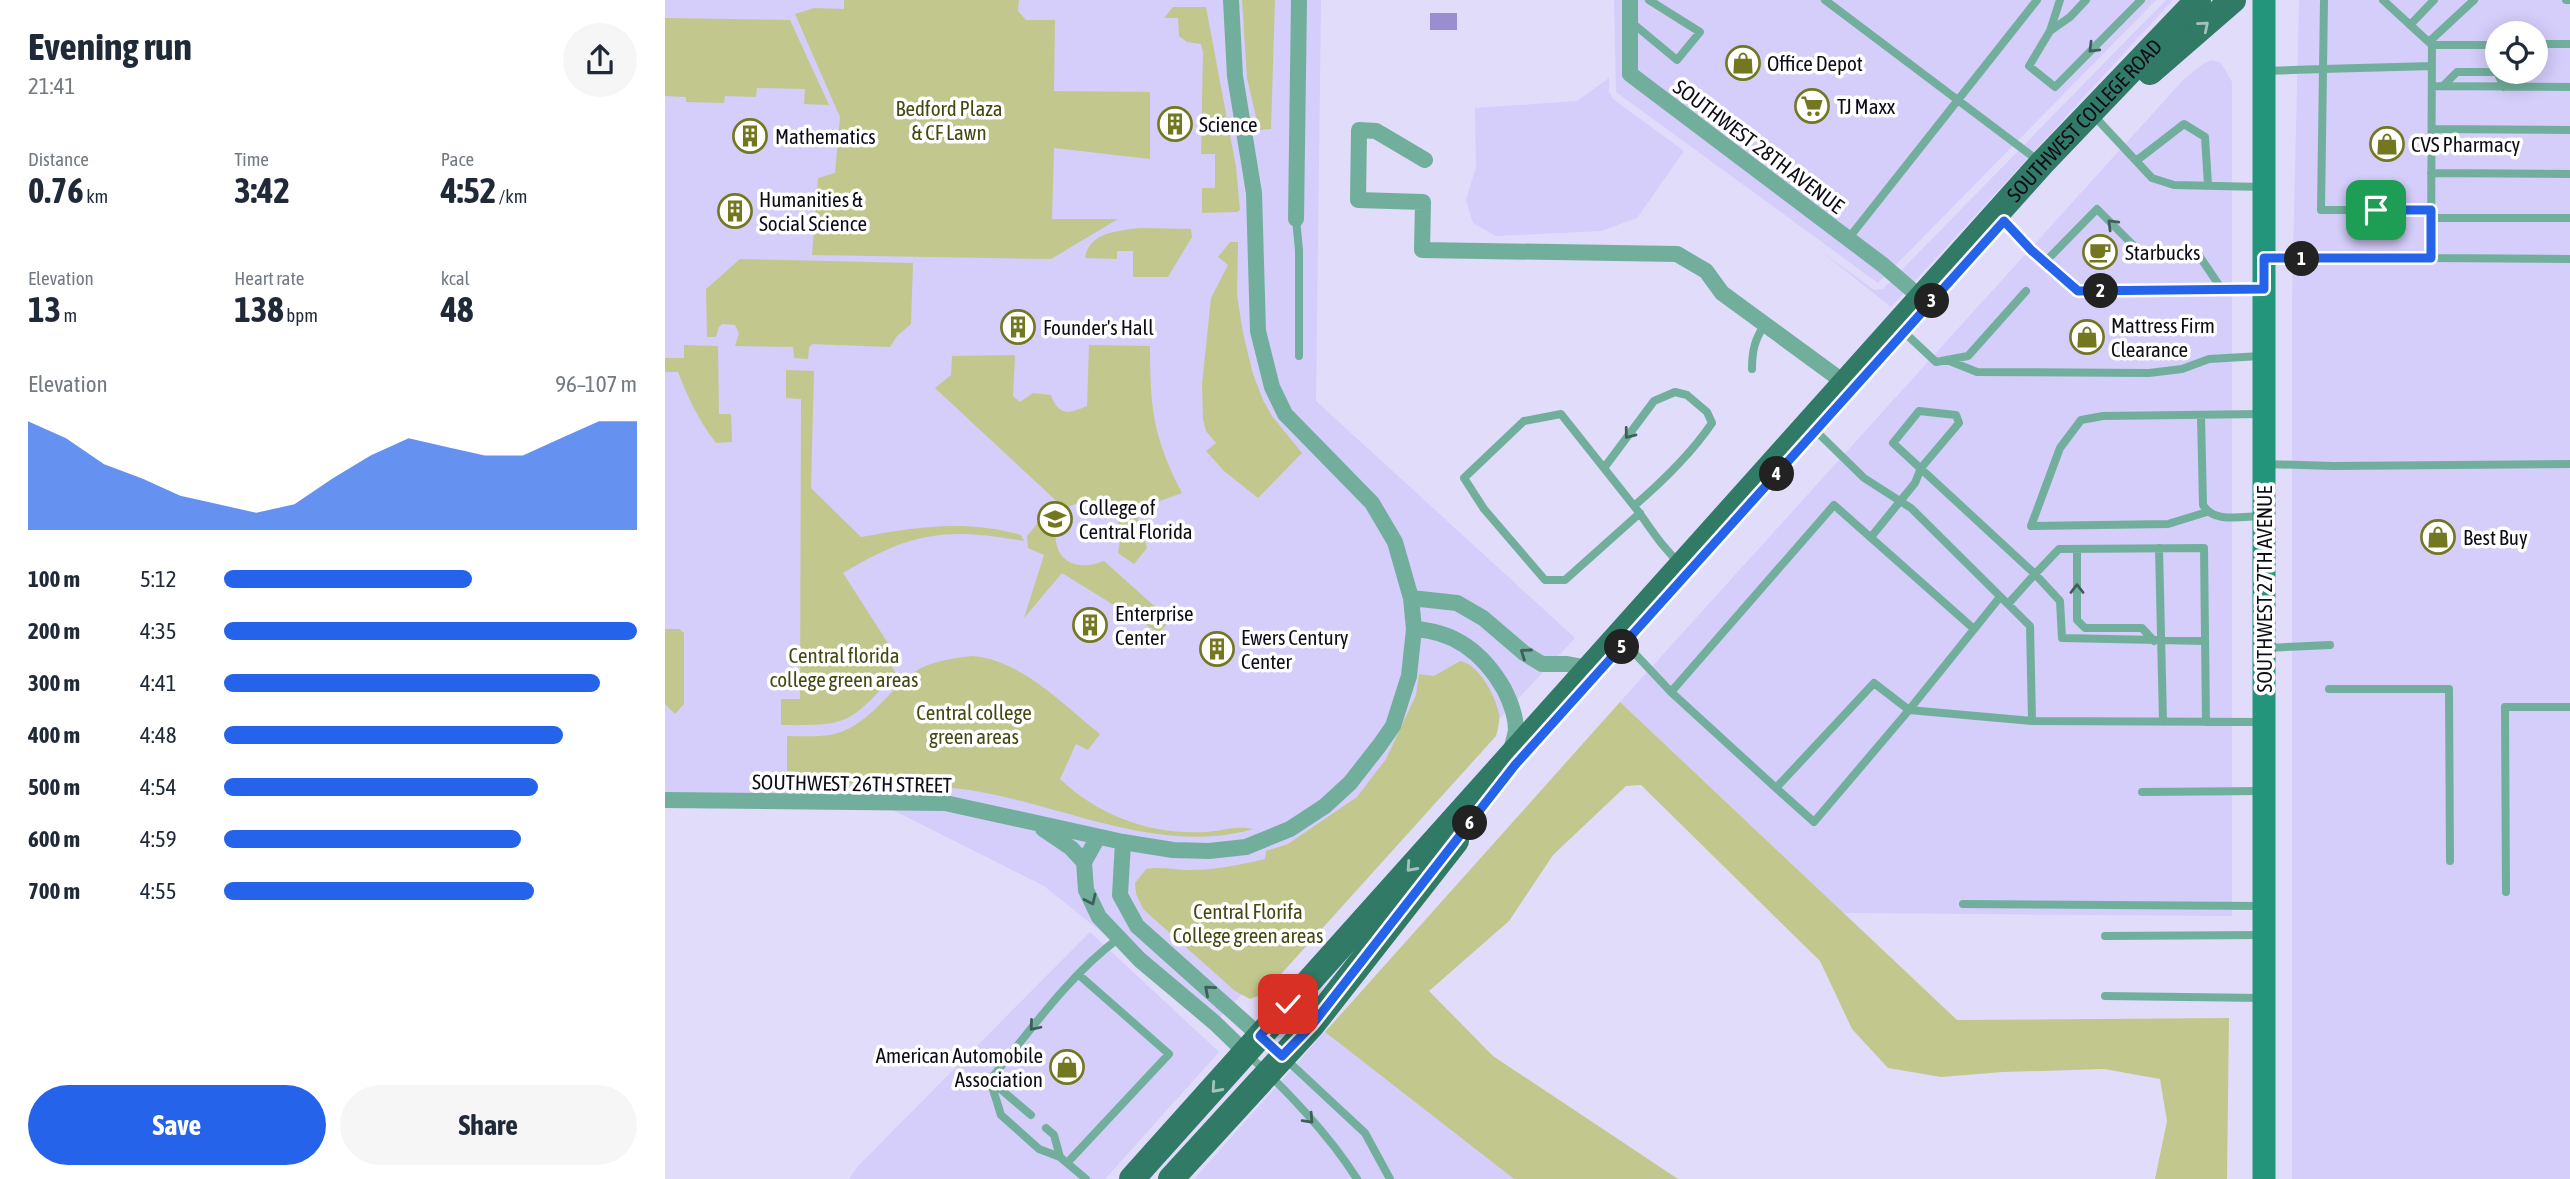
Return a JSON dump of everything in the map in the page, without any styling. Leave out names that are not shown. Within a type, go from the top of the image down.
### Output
[{"type":"main road","name":"SOUTHWEST COLLEGE ROAD","points":[[1132,1179],[2042,163],[2198,0]]},
{"type":"main road","name":"SOUTHWEST COLLEGE ROAD","points":[[1171,1179],[1312,1025],[1515,765],[2096,118],[2233,0]]},
{"type":"main road","name":"SOUTHWEST 27TH AVENUE","points":[[2264,0],[2264,1179]]},
{"type":"street","name":"SOUTHWEST 26TH STREET","points":[[665,800],[945,803],[1123,842],[1173,850],[1209,851],[1246,847],[1290,829],[1325,806],[1365,766],[1393,726],[1409,676],[1414,629],[1411,597],[1395,542],[1372,503],[1285,414],[1272,387],[1258,331],[1254,192],[1235,76],[1231,0]]},
{"type":"street","points":[[1296,219],[1299,0]]},
{"type":"street","name":"SOUTHWEST 28TH AVENUE","points":[[1630,0],[1630,74],[1848,239],[1921,298]]},
{"type":"street","points":[[1425,160],[1376,131],[1359,131],[1357,200],[1423,202],[1422,250],[1677,254],[1706,271],[1722,293],[1845,383]]},
{"type":"street","points":[[1411,597],[1457,603],[1483,618],[1524,653],[1542,664],[1590,668]]},
{"type":"street","points":[[1414,629],[1434,630],[1450,636],[1474,650],[1495,673],[1513,710],[1516,730],[1509,757]]},
{"type":"street","name":"SOUTHWEST 26TH STREET","points":[[1036,823],[1071,848],[1084,862]]},
{"type":"street","points":[[1098,837],[1084,862],[1086,890],[1099,917],[1140,960],[1215,1023],[1252,1044]]},
{"type":"street","points":[[1123,842],[1120,895],[1137,926],[1252,1044]]},
{"type":"street","points":[[1119,938],[1137,926]]},
{"type":"lane","points":[[1630,21],[1677,60],[1700,32],[1649,0]]},
{"type":"lane","points":[[1825,0],[2042,163]]},
{"type":"lane","points":[[1848,239],[2037,0]]},
{"type":"lane","points":[[2060,0],[2050,31],[2029,66],[2055,88],[2141,0]]},
{"type":"lane","points":[[2050,31],[2070,17],[2086,0]]},
{"type":"lane","points":[[2324,0],[2321,210],[2570,218]]},
{"type":"lane","points":[[2383,0],[2432,45],[2485,45]]},
{"type":"lane","points":[[2410,25],[2434,0]]},
{"type":"lane","points":[[2431,258],[2432,39],[2474,0]]},
{"type":"lane","points":[[2548,44],[2570,44]]},
{"type":"lane","points":[[2264,71],[2432,66]]},
{"type":"lane","points":[[2444,86],[2458,72],[2497,72],[2504,87]]},
{"type":"lane","points":[[2432,86],[2570,87]]},
{"type":"lane","points":[[2096,118],[2152,178],[2174,185],[2264,187]]},
{"type":"lane","points":[[2136,161],[2184,124],[2205,137],[2208,185]]},
{"type":"lane","points":[[2432,129],[2570,130]]},
{"type":"lane","points":[[2431,173],[2570,174]]},
{"type":"lane","points":[[2045,262],[2097,209],[2141,253],[2198,254],[2223,291]]},
{"type":"lane","points":[[1296,219],[1299,250],[1299,356]]},
{"type":"lane","points":[[2004,221],[2078,291],[2264,289]]},
{"type":"lane","points":[[2264,258],[2570,259]]},
{"type":"lane","points":[[1904,332],[1936,362],[1968,356],[2026,291]]},
{"type":"lane","points":[[1752,369],[1751,354],[1755,339],[1765,324]]},
{"type":"lane","points":[[1947,360],[1977,372],[2149,373],[2182,369],[2209,359],[2264,356]]},
{"type":"lane","points":[[1604,468],[1654,401],[1675,393],[1687,395],[1707,412],[1712,423],[1700,440],[1637,509],[1565,580],[1545,580],[1484,509],[1464,478],[1524,421],[1561,414],[1604,468],[1637,509],[1668,553],[1682,565]]},
{"type":"lane","points":[[1871,537],[1915,483],[1921,468],[1959,423],[1957,415],[1919,411],[1893,443],[1921,468],[2035,574],[2060,601],[2062,638],[2205,641]]},
{"type":"lane","points":[[2264,414],[2103,416],[2081,419],[2060,448],[2031,526],[2168,524],[2211,514],[2264,516]]},
{"type":"lane","points":[[2201,416],[2203,505],[2211,514]]},
{"type":"lane","points":[[1816,430],[1864,478],[1911,508],[2030,626],[2032,721]]},
{"type":"lane","points":[[2263,464],[2570,464]]},
{"type":"lane","points":[[1671,692],[1834,505],[1974,629]]},
{"type":"lane","points":[[2159,548],[2158,641],[2163,722]]},
{"type":"lane","points":[[2008,604],[2059,549],[2204,548],[2206,722]]},
{"type":"lane","points":[[2077,549],[2077,620],[2085,628],[2142,628],[2158,641]]},
{"type":"lane","points":[[1625,643],[1671,692],[1814,822],[2000,597]]},
{"type":"lane","points":[[2264,648],[2329,645]]},
{"type":"lane","points":[[1776,788],[1874,683],[1909,710],[2032,721],[2264,722]]},
{"type":"lane","points":[[2329,690],[2449,689],[2450,860]]},
{"type":"lane","points":[[2506,892],[2505,708],[2570,707]]},
{"type":"lane","points":[[2142,792],[2264,792]]},
{"type":"lane","points":[[1963,904],[2264,906]]},
{"type":"lane","points":[[2105,936],[2264,935]]},
{"type":"lane","points":[[990,1080],[1079,975],[1099,953],[1119,938]]},
{"type":"lane","points":[[1063,1160],[1169,1054],[1079,975]]},
{"type":"lane","points":[[2105,996],[2264,998]]},
{"type":"lane","points":[[1252,1044],[1275,1064],[1318,1090],[1365,1133],[1390,1179]]},
{"type":"lane","points":[[1252,1044],[1275,1064],[1357,1179]]},
{"type":"lane","points":[[990,1080],[1031,1115]]},
{"type":"lane","points":[[990,1080],[1001,1115],[1039,1149],[1063,1160],[1086,1179]]},
{"type":"lane","points":[[1046,1128],[1054,1135],[1063,1160]]},
{"type":"shaded area","name":"College of Central Florida","points":[[665,0],[1321,0],[1316,401],[1575,638],[1215,1023],[1044,886],[879,803],[665,794]]},
{"type":"shaded area","points":[[1614,0],[2156,0],[1878,283],[1616,92]]},
{"type":"shaded area","points":[[2166,0],[2173,0],[1891,307],[1822,252],[1874,290],[1883,289]]},
{"type":"shaded area","points":[[2299,0],[2570,0],[2570,1179],[2292,1179],[2292,301]]},
{"type":"shaded area","points":[[1430,13],[1457,13],[1457,30],[1430,30]]},
{"type":"shaded area","points":[[2212,60],[2221,63],[2232,82],[2232,916],[1844,913],[1620,702],[2184,79]]},
{"type":"shaded area","points":[[1609,78],[1609,92],[1613,99],[1684,151],[1637,218],[1601,231],[1496,236],[1473,223],[1466,200],[1476,167],[1475,108],[1577,101]]},
{"type":"shaded area","points":[[1090,932],[1219,1052],[1105,1179],[849,1179],[858,1166]]},
{"type":"shaded area","points":[[1325,1032],[1514,1179],[1194,1179]]},
{"type":"green space","name":"Bedford Plaza & CF Lawn","points":[[844,0],[1019,0],[1018,11],[1026,20],[1055,20],[1054,91],[1150,92],[1150,159],[1054,148],[1052,219],[1118,219],[1051,259],[812,255],[818,178],[835,173],[840,117],[795,14],[814,8],[844,9]]},
{"type":"green space","points":[[1242,0],[1275,0],[1271,129],[1259,130],[1247,78]]},
{"type":"green space","points":[[1173,7],[1206,7],[1236,167],[1240,210],[1237,212],[1202,213],[1202,188],[1215,188],[1215,154],[1201,154],[1203,52],[1201,44],[1187,42],[1179,36],[1178,18],[1164,18]]},
{"type":"green space","points":[[665,18],[790,20],[829,105],[804,104],[805,89],[757,88],[756,97],[725,96],[724,103],[686,102],[686,97],[665,96]]},
{"type":"green space","points":[[1140,228],[1191,229],[1192,237],[1168,277],[1133,277],[1133,251],[1117,251],[1117,259],[1085,258],[1088,249],[1098,238],[1114,232]]},
{"type":"green space","points":[[1230,242],[1238,242],[1237,295],[1253,374],[1272,416],[1302,453],[1258,498],[1224,471],[1206,451],[1216,443],[1206,431],[1203,420],[1202,384],[1211,298],[1228,265],[1218,257]]},
{"type":"green space","points":[[740,259],[913,263],[911,324],[897,336],[890,347],[812,344],[808,359],[794,358],[793,347],[735,346],[739,333],[735,325],[722,324],[716,337],[707,337],[706,289]]},
{"type":"green space","points":[[684,345],[718,346],[719,414],[731,414],[732,442],[716,443],[694,409],[678,372],[665,372],[665,358],[684,358]]},
{"type":"green space","points":[[1089,345],[1150,346],[1155,422],[1165,455],[1182,493],[1135,510],[1147,548],[1134,564],[1118,553],[1119,527],[1114,512],[1109,507],[1102,503],[1084,502],[1065,509],[935,388],[951,375],[952,356],[1015,355],[1013,396],[1020,402],[1033,393],[1051,395],[1061,410],[1075,411],[1087,406]]},
{"type":"green space","name":"Central florida college green areas","points":[[786,370],[814,371],[811,488],[861,537],[901,530],[961,526],[1001,530],[1021,535],[1024,541],[972,534],[930,536],[889,549],[843,573],[893,651],[885,657],[896,673],[858,712],[836,722],[822,724],[781,725],[781,699],[800,699],[801,399],[786,398]]},
{"type":"green space","points":[[1050,508],[1058,516],[1056,540],[1063,557],[1080,565],[1104,561],[1170,620],[1159,633],[1062,573],[1024,618],[1044,555],[1028,548],[1027,536]]},
{"type":"green space","points":[[665,629],[679,629],[684,633],[684,704],[675,714],[665,704]]},
{"type":"green space","name":"Central college green areas","points":[[973,656],[1009,666],[1025,675],[1100,734],[1088,750],[1076,744],[1060,779],[1092,803],[1127,820],[1165,830],[1205,832],[1235,828],[1253,829],[1219,836],[1151,833],[958,788],[789,783],[787,736],[825,736],[843,731],[866,717],[916,671],[936,662]]},
{"type":"green space","name":"Central Florifa College green areas","points":[[1460,661],[1474,668],[1494,699],[1499,714],[1496,736],[1263,994],[1250,999],[1235,991],[1143,909],[1136,894],[1135,883],[1146,869],[1208,869],[1265,859],[1266,851],[1288,844],[1357,797],[1386,759],[1416,695],[1419,674],[1434,676]]},
{"type":"green space","points":[[1620,702],[1957,1020],[2229,1018],[2227,1179],[2155,1179],[2167,1121],[2160,1079],[2104,1069],[1941,1077],[1888,1068],[1852,1029],[1820,961],[1641,785],[1626,786],[1553,855],[1509,921],[1429,991],[1493,1056],[1678,1179],[1514,1179],[1325,1032]]},
{"type":"place","name":"Office Depot","points":[[1743,63]]},
{"type":"place","name":"TJ Maxx","points":[[1812,106]]},
{"type":"place","name":"Science","points":[[1175,124]]},
{"type":"place","name":"Mathematics","points":[[750,136]]},
{"type":"place","name":"CVS Pharmacy","points":[[2387,144]]},
{"type":"place","name":"Humanities & Social Science","points":[[735,211]]},
{"type":"place","name":"Starbucks","points":[[2100,252]]},
{"type":"place","name":"Founder's Hall","points":[[1018,327]]},
{"type":"place","name":"Mattress Firm Clearance","points":[[2087,337]]},
{"type":"place","name":"College of Central Florida","points":[[1055,519]]},
{"type":"place","name":"Best Buy","points":[[2438,537]]},
{"type":"place","name":"Enterprise Center","points":[[1090,625]]},
{"type":"place","name":"Ewers Century Center","points":[[1217,649]]},
{"type":"place","name":"American Automobile Association","points":[[1067,1067]]},
{"type":"route","points":[[1288,1004],[1260,1036],[1282,1056],[1312,1025],[1515,765],[2004,221],[2031,250],[2078,291],[2223,291],[2264,289],[2264,258],[2431,258],[2431,210],[2376,210]]}]
